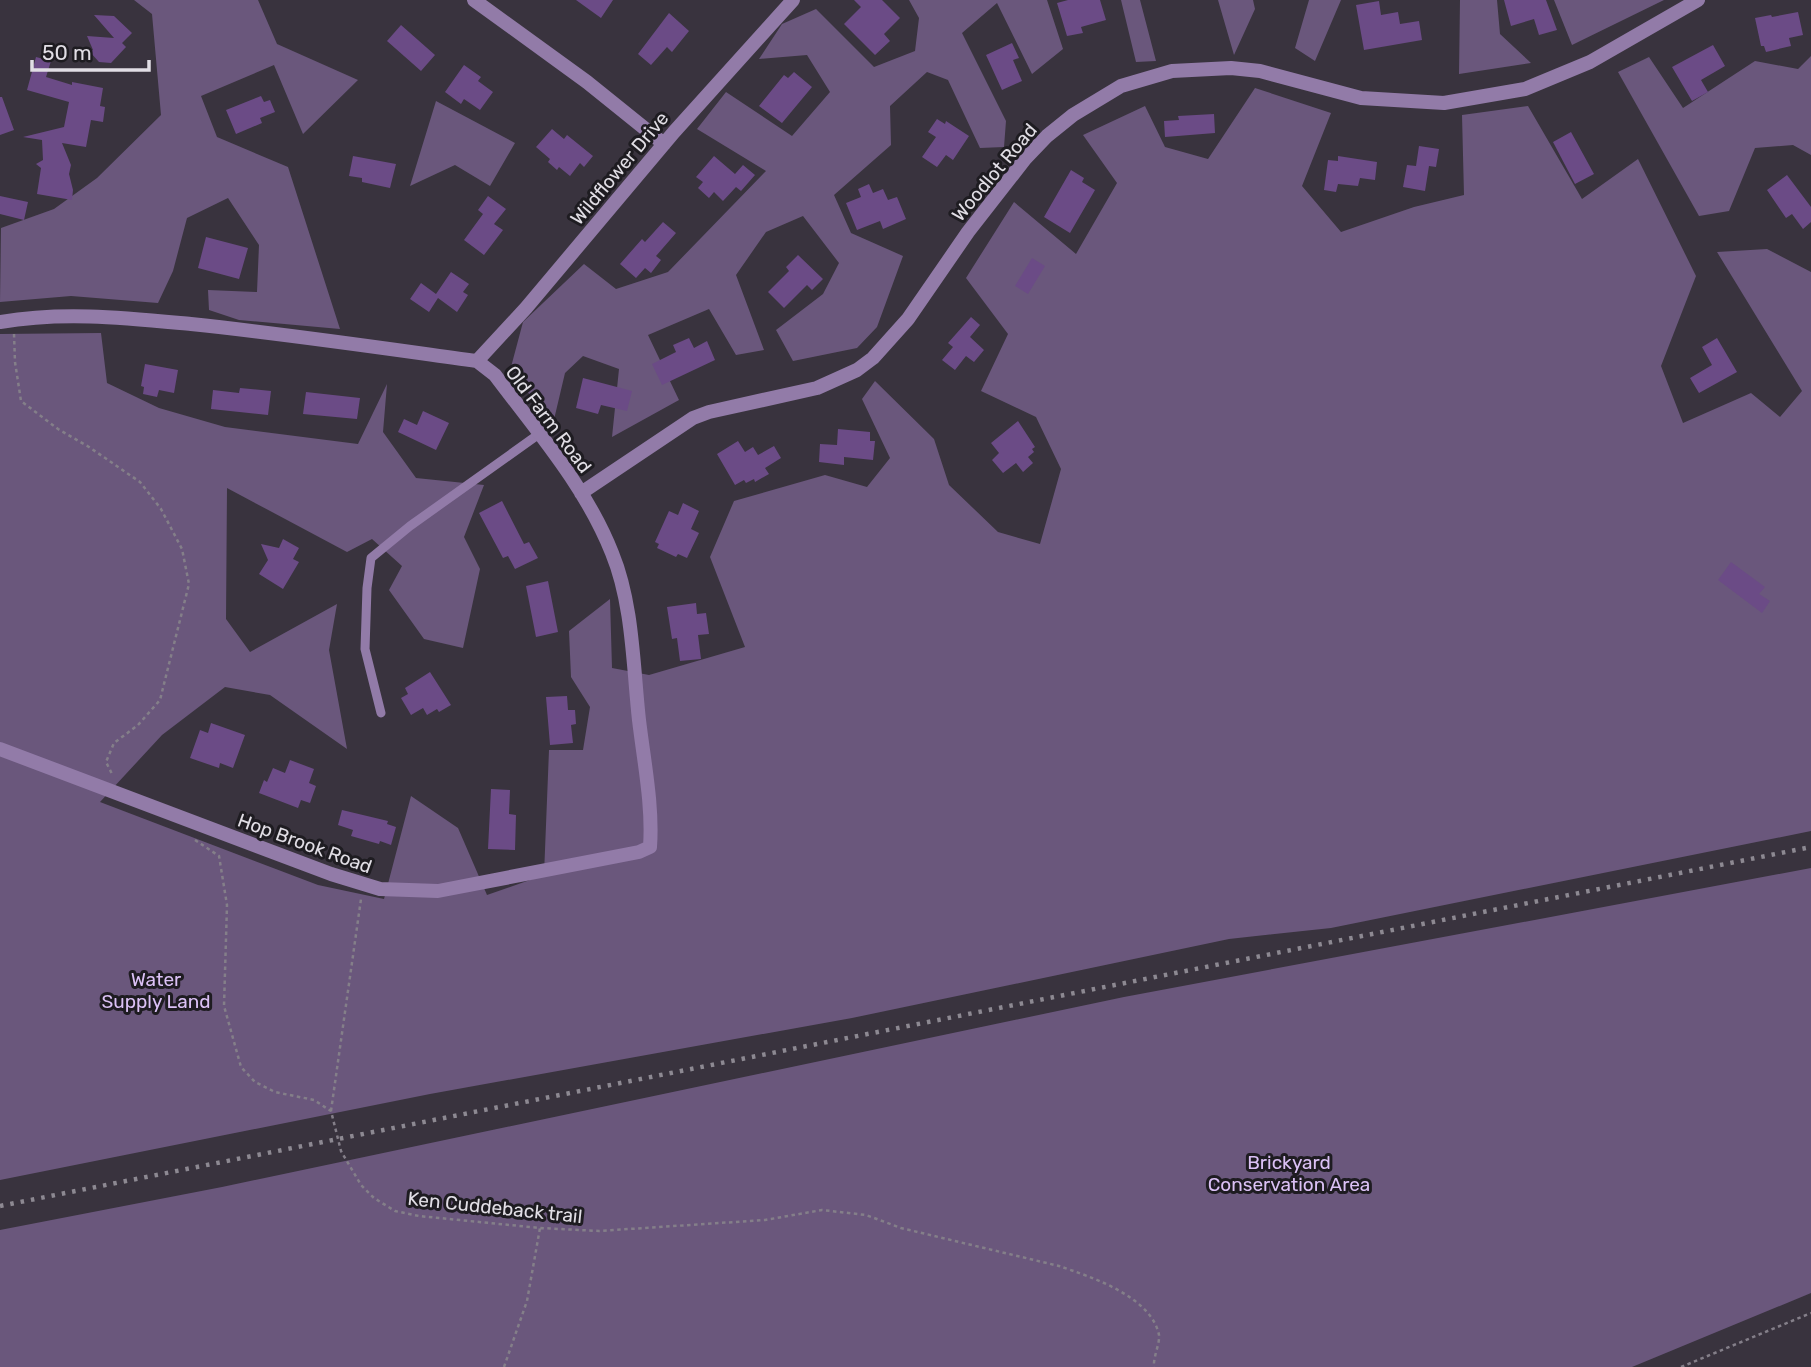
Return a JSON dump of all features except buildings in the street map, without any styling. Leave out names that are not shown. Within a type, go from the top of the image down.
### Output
[{"type":"street","points":[[474,0],[587,82],[664,144]]},
{"type":"street","name":"Wildflower Drive","points":[[477,361],[526,308],[664,144],[793,0]]},
{"type":"street","name":"Woodlot Road","points":[[581,493],[694,418],[709,412],[817,388],[848,374],[873,358],[908,319],[968,232],[1025,159],[1073,115],[1121,86],[1172,71],[1231,68],[1260,71],[1361,98],[1444,103],[1525,89],[1538,84],[1590,62],[1698,0]]},
{"type":"street","name":"Old Farm Road","points":[[7,321],[67,316],[114,317],[225,328],[477,361],[495,376],[581,493],[613,554],[625,600],[647,785],[650,847]]},
{"type":"street","name":"Hop Brook Road","points":[[0,749],[363,886],[407,891],[456,888],[639,852],[650,847]]},
{"type":"lane","points":[[381,713],[365,649],[367,588],[372,558],[410,526],[539,434]]},
{"type":"path","points":[[7,321],[21,401],[58,429],[140,482],[161,509],[182,549],[189,584],[160,700],[138,725],[114,743],[106,762],[122,795]]},
{"type":"path","points":[[186,836],[219,856],[227,905],[223,1006],[241,1067],[255,1082],[275,1092],[314,1100],[331,1111],[363,886]]},
{"type":"path","name":"Ken Cuddeback trail","points":[[331,1111],[341,1151],[348,1166],[374,1198],[395,1211],[418,1216],[540,1228],[599,1231],[765,1220],[822,1210],[866,1215],[901,1228],[1059,1266],[1132,1298],[1147,1311],[1159,1336],[1154,1367]]},
{"type":"path","points":[[504,1367],[527,1301],[540,1228]]},
{"type":"path","points":[[1681,1367],[1811,1313]]},
{"type":"green space","points":[[134,0],[258,0],[277,44],[358,80],[303,134],[274,65],[201,96],[217,137],[288,167],[340,329],[239,320],[209,310],[208,290],[257,292],[259,245],[228,198],[187,218],[173,271],[158,303],[71,296],[0,302],[1,228],[54,209],[97,178],[161,115],[152,14]]},
{"type":"green space","points":[[909,0],[1047,0],[1063,49],[1032,74],[997,3],[962,33],[1006,121],[1004,147],[980,148],[948,80],[927,72],[890,106],[891,145],[834,195],[851,233],[903,256],[877,327],[857,348],[793,361],[776,330],[823,294],[839,263],[803,216],[766,232],[736,275],[764,350],[736,355],[709,309],[648,335],[679,400],[612,437],[619,369],[583,356],[565,373],[552,428],[511,367],[523,322],[584,264],[616,289],[668,272],[766,171],[697,129],[726,92],[792,136],[830,92],[807,55],[759,59],[782,24],[816,9],[874,67],[915,51],[919,18]]},
{"type":"green space","points":[[1121,0],[1140,0],[1156,61],[1136,62]]},
{"type":"green space","points":[[1218,0],[1253,0],[1255,9],[1234,55]]},
{"type":"green space","points":[[1309,0],[1341,0],[1315,61],[1295,48]]},
{"type":"green space","points":[[1460,0],[1497,0],[1500,34],[1531,63],[1459,74]]},
{"type":"green space","points":[[1554,0],[1664,0],[1572,45]]},
{"type":"green space","points":[[1811,56],[1811,155],[1793,145],[1755,148],[1729,211],[1699,216],[1618,72],[1649,57],[1683,108],[1755,61],[1798,69]]},
{"type":"green space","name":"Water Supply Land","points":[[1255,88],[1331,113],[1302,186],[1341,232],[1414,207],[1464,195],[1462,115],[1528,106],[1582,199],[1638,159],[1696,276],[1661,366],[1683,423],[1751,393],[1780,417],[1802,391],[1717,252],[1767,249],[1811,272],[1811,831],[1331,928],[1229,939],[852,1018],[430,1094],[0,1180],[0,334],[101,333],[107,383],[159,408],[225,427],[358,444],[387,384],[383,432],[416,478],[484,485],[464,537],[480,569],[463,648],[424,639],[389,590],[402,566],[372,539],[347,552],[227,488],[226,619],[250,652],[337,604],[329,650],[347,749],[270,695],[225,687],[162,735],[100,802],[318,885],[384,899],[411,796],[458,828],[487,895],[544,875],[549,750],[583,750],[590,707],[571,677],[569,631],[610,599],[612,668],[649,675],[745,647],[710,557],[734,501],[825,475],[867,487],[890,458],[862,399],[875,381],[934,439],[949,485],[998,532],[1040,544],[1061,469],[1036,417],[981,391],[1008,334],[966,278],[1014,202],[1076,254],[1117,183],[1083,135],[1145,106],[1165,147],[1208,159]]},
{"type":"green space","points":[[436,101],[515,143],[490,186],[455,165],[410,186]]},
{"type":"green space","name":"Brickyard Conservation Area","points":[[1811,868],[1811,1293],[1632,1367],[0,1367],[0,1230],[222,1187],[1124,997]]},
{"type":"railway","points":[[0,1206],[1811,847]]}]
